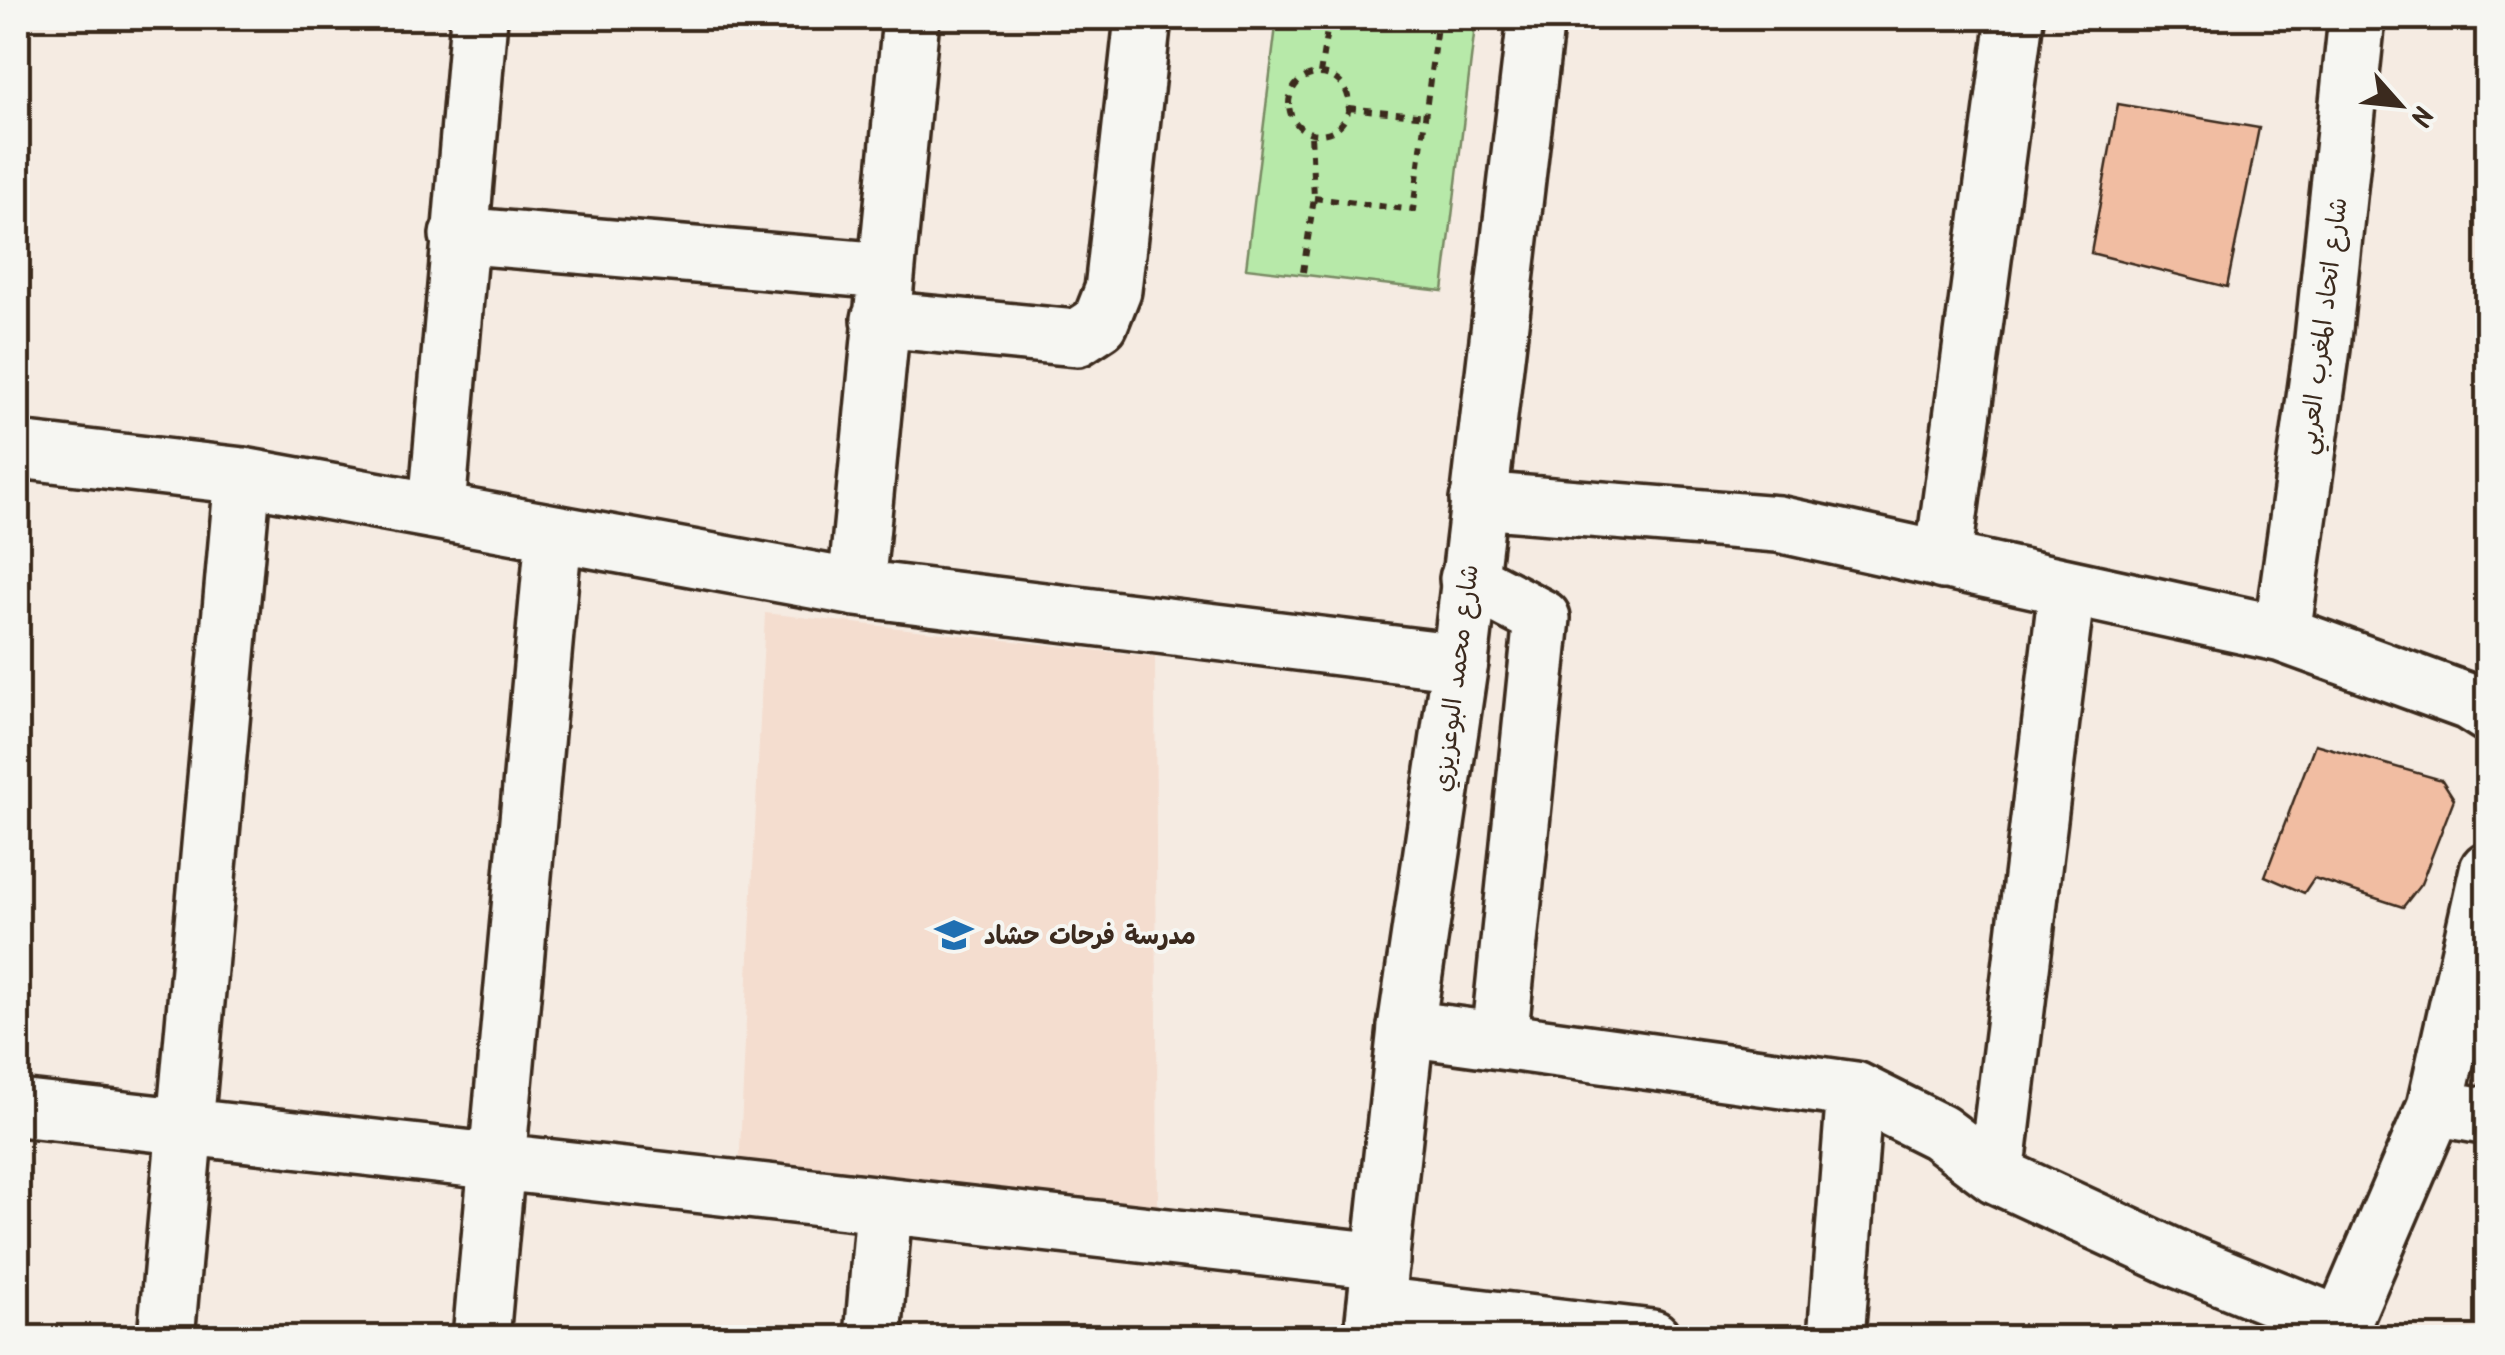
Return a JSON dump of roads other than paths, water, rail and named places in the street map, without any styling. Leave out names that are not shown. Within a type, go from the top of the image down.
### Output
[{"type":"street","points":[[438,508],[479,18]]},
{"type":"street","points":[[856,588],[911,18]]},
{"type":"street","points":[[458,235],[882,295],[1077,338],[1100,323],[1113,290],[1143,18]]},
{"type":"street","name":"شارع محمد البوعزيزي","points":[[1376,1301],[1406,1028],[1460,662],[1536,18]]},
{"type":"street","points":[[1943,561],[2015,18]]},
{"type":"street","name":"شارع اتحاد المغرب العربي","points":[[2282,634],[2322,348],[2357,18]]},
{"type":"street","points":[[18,450],[243,476],[438,508],[554,534],[856,588],[1460,662]]},
{"type":"street","points":[[166,1338],[188,1127],[243,476]]},
{"type":"street","points":[[1478,500],[1778,524],[2282,634],[2469,702],[2488,714]]},
{"type":"street","points":[[481,1338],[554,534]]},
{"type":"street","points":[[1468,579],[1542,618],[1499,1040]]},
{"type":"street","points":[[1996,1174],[2067,588]]},
{"type":"street","points":[[1406,1028],[1854,1090],[1939,1132],[1996,1174],[2338,1332],[2435,1107],[2488,870]]},
{"type":"street","points":[[1836,1338],[1854,1090]]},
{"type":"street","points":[[2435,1107],[2488,1117]]},
{"type":"street","points":[[18,1108],[884,1208],[1376,1301],[1652,1338]]},
{"type":"street","points":[[872,1338],[884,1208]]},
{"type":"place","name":"مدرسة فرحات حشاد","points":[[954,935]]}]
